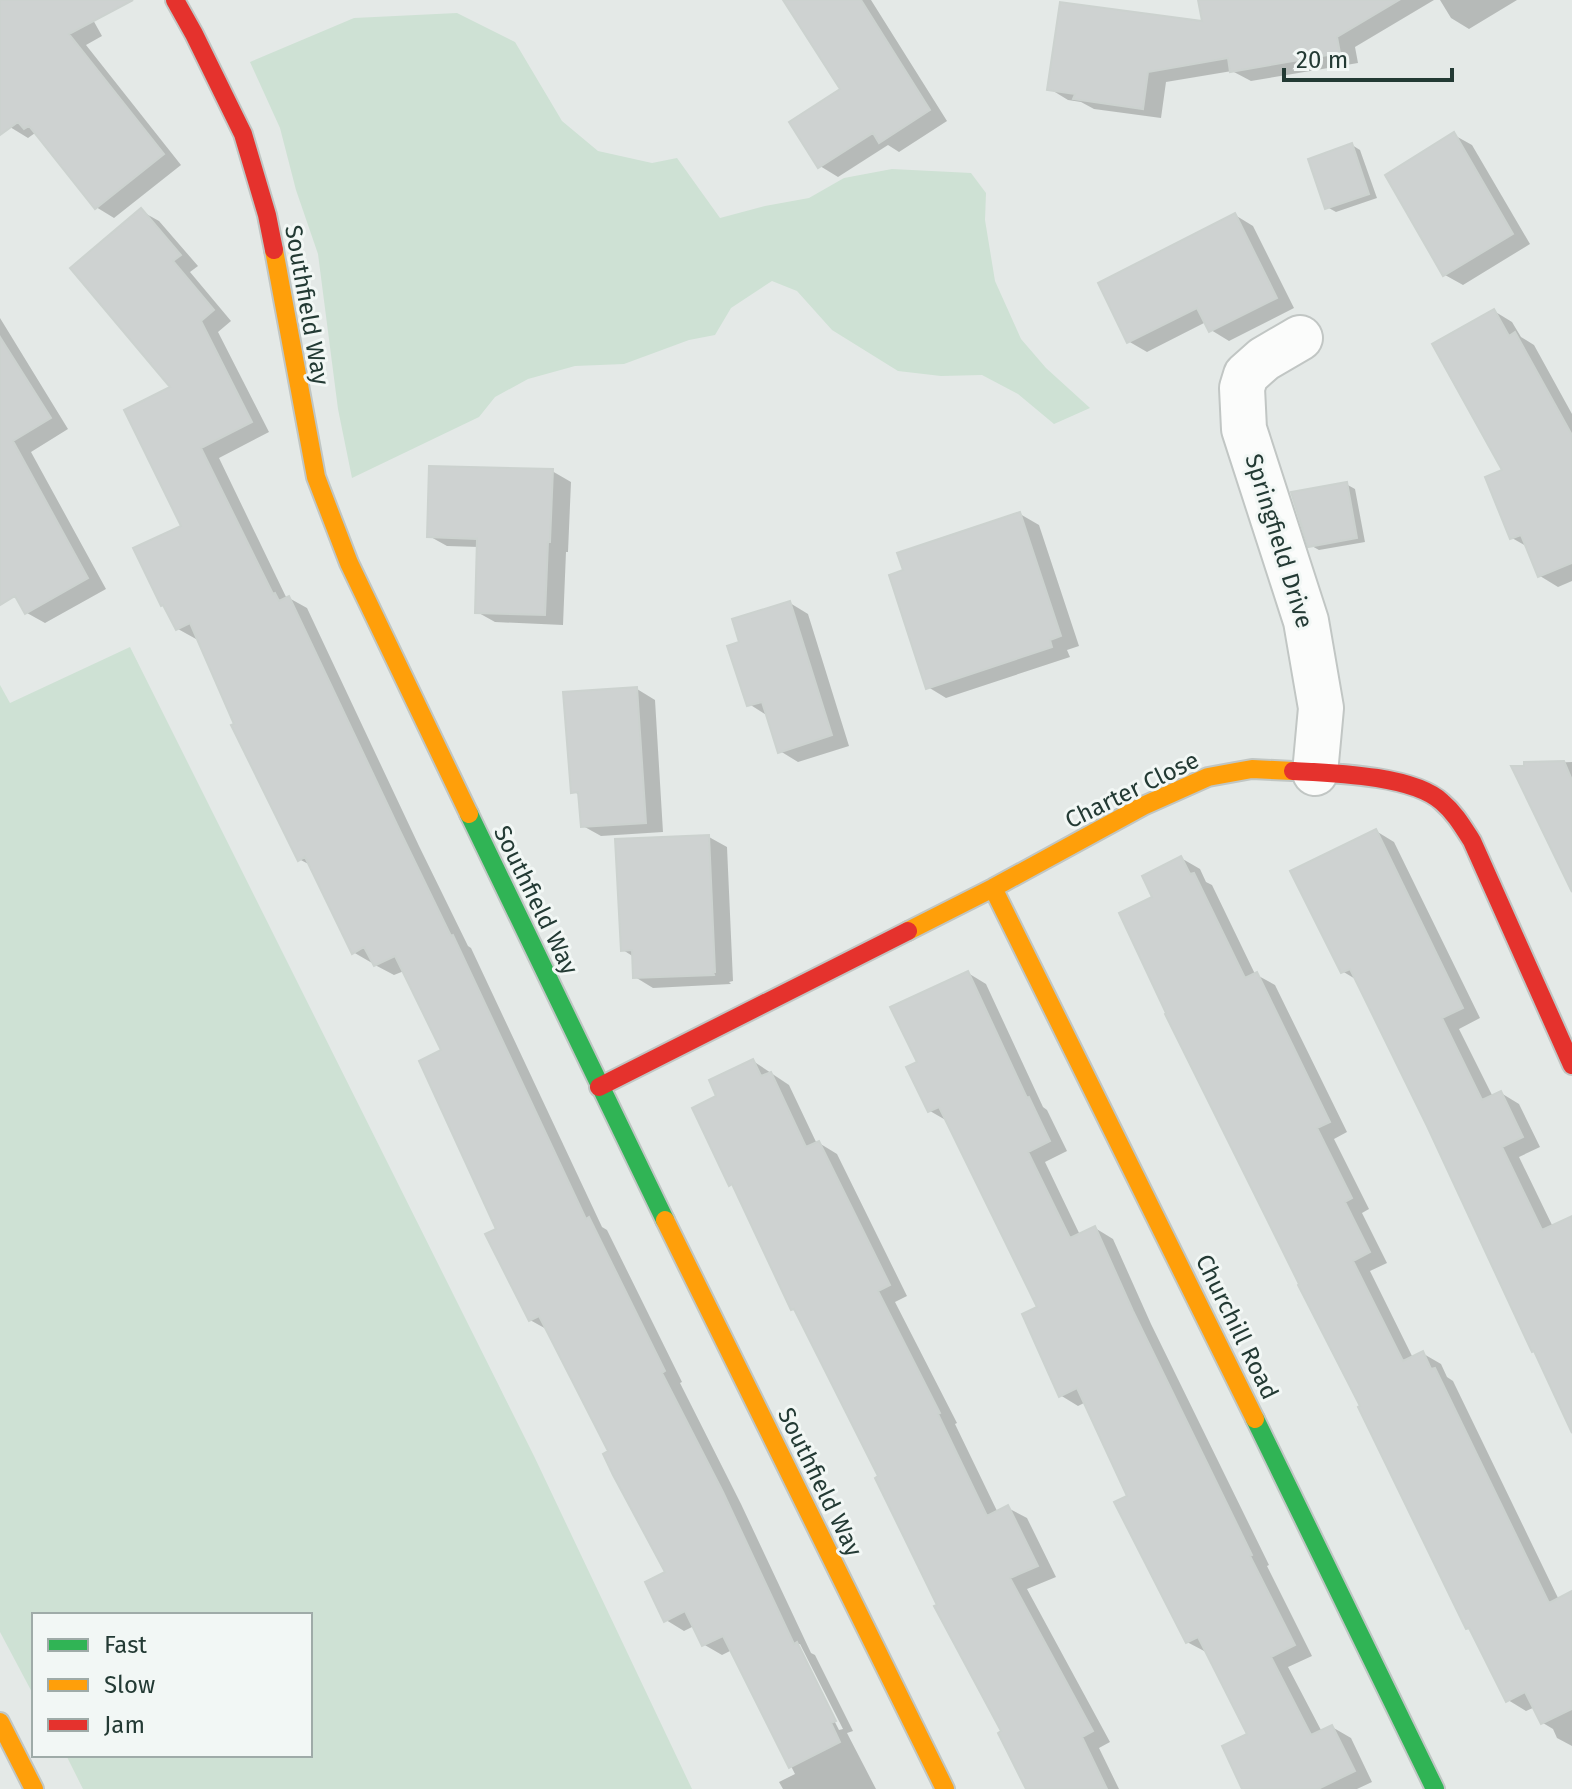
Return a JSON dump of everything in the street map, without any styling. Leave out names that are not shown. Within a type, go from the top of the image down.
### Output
[{"type":"street","name":"Southfield Way","points":[[175,0],[243,134],[267,215],[316,477],[349,563],[599,1087],[945,1789]]},
{"type":"street","name":"Springfield Drive","points":[[1300,338],[1264,359],[1246,375],[1242,388],[1244,429],[1306,621],[1321,708],[1315,773]]},
{"type":"street","name":"Charter Close","points":[[599,1087],[993,888],[1143,806],[1208,777],[1252,769],[1370,777],[1405,783],[1440,799],[1456,816],[1472,841],[1572,1065]]},
{"type":"street","name":"Churchill Road","points":[[993,888],[1435,1789]]},
{"type":"street","points":[[0,1722],[34,1789]]},
{"type":"green space","points":[[457,13],[515,42],[562,121],[598,151],[652,163],[677,158],[720,218],[809,198],[844,178],[892,169],[971,173],[986,193],[985,220],[995,281],[1021,339],[1046,368],[1090,408],[1054,424],[1018,394],[982,375],[941,376],[898,371],[832,330],[797,291],[772,281],[731,308],[715,335],[689,340],[624,364],[575,366],[528,379],[495,397],[479,417],[352,478],[338,409],[318,254],[296,190],[280,128],[250,62],[354,18]]},
{"type":"green space","points":[[130,647],[534,1456],[692,1789],[83,1789],[67,1757],[312,1757],[312,1613],[32,1613],[32,1692],[0,1632],[0,685],[10,703]]},
{"type":"building","points":[[0,0],[133,0],[69,34],[164,154],[95,209],[29,126],[24,129],[18,122],[0,135]]},
{"type":"building","points":[[783,0],[861,0],[930,110],[879,143],[873,133],[818,168],[789,122],[840,89]]},
{"type":"building","points":[[1198,0],[1399,0],[1337,37],[1340,53],[1230,72],[1228,58],[1148,72],[1143,109],[1073,99],[1075,94],[1047,90],[1060,2],[1202,21]]},
{"type":"building","points":[[1454,132],[1513,234],[1443,276],[1385,175]]},
{"type":"building","points":[[1352,143],[1369,194],[1325,209],[1308,159]]},
{"type":"building","points":[[141,208],[181,255],[173,261],[214,310],[201,321],[252,422],[201,448],[273,594],[279,601],[289,596],[586,1219],[589,1217],[794,1644],[797,1642],[836,1721],[831,1723],[840,1742],[789,1768],[723,1636],[702,1646],[685,1611],[664,1622],[645,1582],[665,1572],[613,1475],[603,1454],[608,1451],[539,1316],[529,1321],[485,1234],[496,1229],[419,1061],[441,1050],[395,956],[374,966],[364,947],[352,954],[305,857],[298,861],[231,725],[234,724],[190,623],[176,630],[133,548],[181,526],[124,410],[170,387],[70,268]]},
{"type":"building","points":[[1235,213],[1277,298],[1209,332],[1197,308],[1127,343],[1098,283]]},
{"type":"building","points":[[1494,309],[1509,336],[1515,332],[1572,435],[1572,563],[1538,577],[1521,535],[1510,539],[1485,477],[1502,470],[1432,344]]},
{"type":"building","points":[[0,337],[51,418],[13,441],[88,578],[25,614],[15,596],[0,605]]},
{"type":"building","points":[[429,466],[553,469],[545,615],[475,613],[477,539],[427,537]]},
{"type":"building","points":[[1347,482],[1357,538],[1308,547],[1291,492]]},
{"type":"building","points":[[1020,512],[1061,636],[1050,640],[1052,647],[926,689],[889,575],[903,570],[897,553]]},
{"type":"building","points":[[790,601],[832,735],[778,753],[762,702],[747,706],[727,646],[739,642],[732,619]]},
{"type":"building","points":[[637,687],[646,823],[581,827],[578,792],[571,793],[563,692]]},
{"type":"building","points":[[1564,761],[1572,780],[1572,892],[1511,766],[1524,766],[1524,762]]},
{"type":"building","points":[[1376,829],[1463,1008],[1442,1018],[1482,1100],[1501,1091],[1523,1137],[1502,1147],[1542,1230],[1572,1216],[1572,1433],[1350,969],[1341,973],[1290,871]]},
{"type":"building","points":[[709,835],[714,975],[633,978],[632,950],[621,951],[615,839]]},
{"type":"building","points":[[1181,856],[1190,874],[1194,873],[1245,978],[1257,972],[1330,1122],[1317,1128],[1352,1198],[1345,1202],[1370,1252],[1353,1261],[1403,1361],[1423,1351],[1431,1369],[1435,1368],[1549,1603],[1572,1591],[1572,1709],[1541,1724],[1525,1692],[1506,1702],[1469,1628],[1466,1629],[1360,1406],[1165,1014],[1119,913],[1152,897],[1142,876]]},
{"type":"building","points":[[968,971],[1050,1141],[1028,1152],[1070,1238],[1095,1226],[1295,1645],[1271,1657],[1311,1735],[1332,1725],[1355,1771],[1318,1789],[1242,1789],[1222,1746],[1247,1734],[1198,1637],[1186,1643],[1114,1502],[1127,1496],[1077,1388],[1059,1397],[1022,1314],[1037,1307],[939,1107],[928,1112],[906,1067],[917,1062],[890,1007]]},
{"type":"building","points":[[753,1059],[761,1076],[771,1072],[806,1147],[819,1141],[890,1285],[878,1291],[940,1413],[987,1516],[1008,1505],[1038,1566],[1010,1578],[1093,1731],[1082,1737],[1107,1789],[1026,1789],[998,1733],[1001,1731],[934,1606],[937,1605],[875,1478],[878,1476],[794,1309],[791,1310],[732,1184],[729,1186],[692,1108],[716,1096],[709,1080]]},
{"type":"traffic: fast","points":[[469,814],[665,1220]]},
{"type":"traffic: fast","points":[[1255,1419],[1435,1789]]},
{"type":"traffic: slow","points":[[274,250],[316,477],[349,563],[469,814]]},
{"type":"traffic: slow","points":[[908,931],[1143,806],[1208,777],[1252,769],[1293,771]]},
{"type":"traffic: slow","points":[[993,888],[1255,1419]]},
{"type":"traffic: slow","points":[[665,1220],[945,1789]]},
{"type":"traffic: slow","points":[[0,1722],[34,1789]]},
{"type":"traffic: jam","points":[[175,0],[243,134],[274,250]]},
{"type":"traffic: jam","points":[[1293,771],[1392,781],[1429,793],[1447,806],[1472,841],[1572,1065]]},
{"type":"traffic: jam","points":[[599,1087],[908,931]]}]
